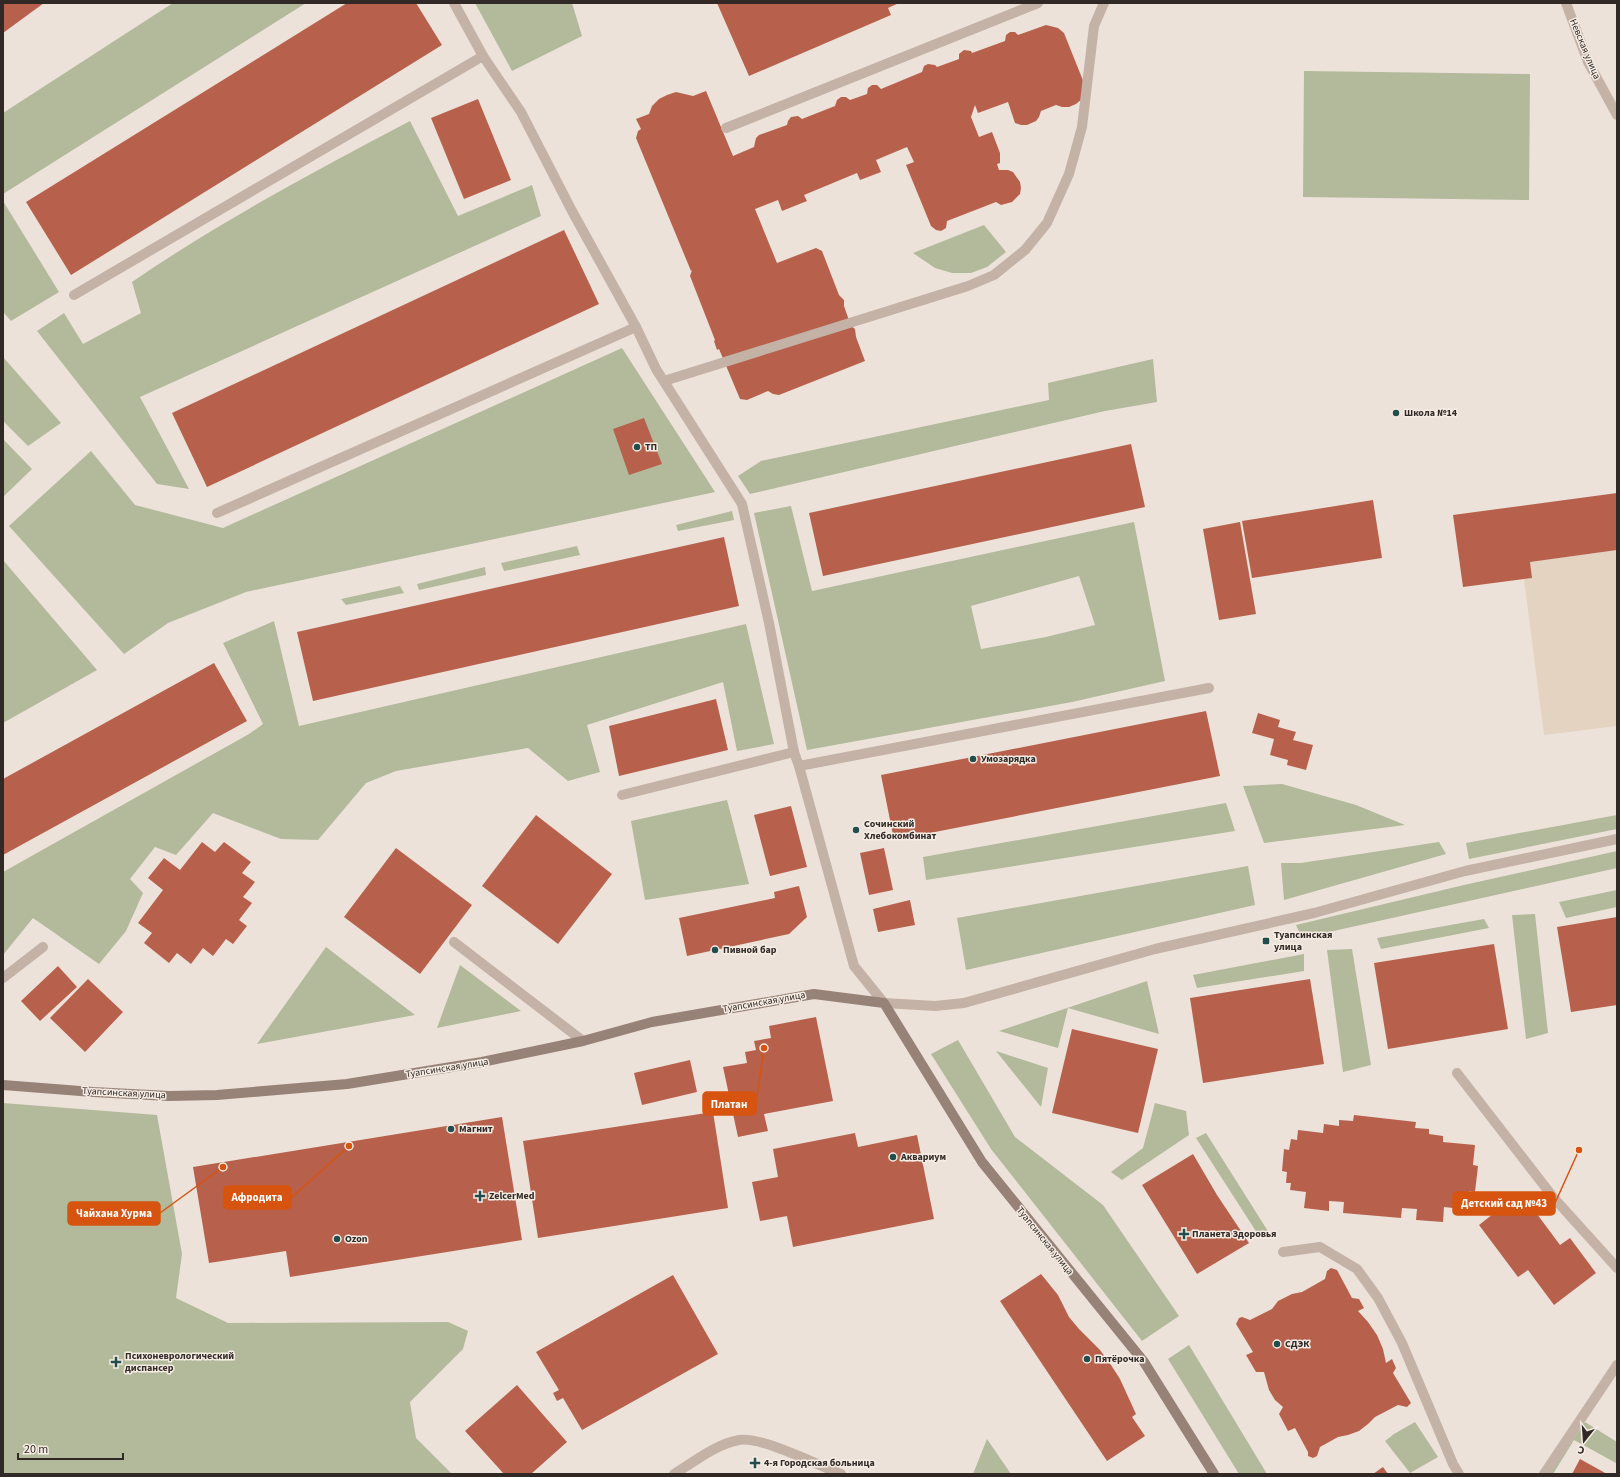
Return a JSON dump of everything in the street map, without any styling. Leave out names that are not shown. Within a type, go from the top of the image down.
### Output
[{"type":"street","points":[[454,3],[483,56],[521,112],[572,211],[636,327],[656,369],[742,504],[768,622],[794,752],[854,966],[884,1003]]},
{"type":"street","points":[[726,128],[1038,3]]},
{"type":"street","points":[[664,381],[968,286],[994,275],[1025,250],[1047,223],[1069,174],[1082,127],[1094,26],[1104,3]]},
{"type":"street","name":"Невская улица","points":[[1566,3],[1588,62],[1617,115]]},
{"type":"street","points":[[74,295],[483,56]]},
{"type":"street","points":[[218,513],[636,327]]},
{"type":"street","points":[[799,766],[1209,688]]},
{"type":"street","points":[[622,795],[794,752]]},
{"type":"street","name":"Туапсинская улица","points":[[3,1085],[169,1096],[217,1095],[347,1084],[482,1062],[583,1041],[652,1022],[814,994],[884,1003],[935,1006],[964,1003],[1156,949],[1314,913],[1466,871],[1617,839]]},
{"type":"street","points":[[454,942],[583,1041]]},
{"type":"street","points":[[3,978],[43,947]]},
{"type":"street","name":"Туапсинская улица","points":[[884,1003],[982,1162],[1144,1362],[1214,1474]]},
{"type":"street","points":[[1457,1073],[1553,1197],[1617,1268]]},
{"type":"street","points":[[1283,1252],[1320,1247],[1357,1269],[1378,1298],[1402,1343],[1453,1464],[1459,1474]]},
{"type":"street","points":[[1544,1474],[1617,1365]]},
{"type":"street","points":[[674,1474],[720,1446],[740,1440],[762,1442],[841,1474]]},
{"type":"green space","points":[[173,3],[306,3],[3,194],[3,113]]},
{"type":"green space","points":[[475,3],[572,3],[582,36],[512,71]]},
{"type":"green space","points":[[1304,71],[1530,74],[1529,200],[1303,197]]},
{"type":"green space","points":[[410,121],[458,216],[532,185],[541,216],[140,397],[189,489],[157,484],[37,331],[64,313],[83,344],[141,313],[132,282],[234,217]]},
{"type":"green space","points":[[3,201],[59,292],[11,321],[3,312]]},
{"type":"green space","points":[[984,225],[1006,252],[987,267],[971,273],[952,273],[935,268],[913,253]]},
{"type":"green space","points":[[622,348],[715,492],[246,592],[168,623],[124,654],[9,526],[91,451],[135,505],[223,528]]},
{"type":"green space","points":[[3,357],[61,423],[28,446],[3,421]]},
{"type":"green space","points":[[1153,359],[1157,402],[1105,411],[750,494],[738,476],[761,461],[1049,400],[1048,383]]},
{"type":"green space","points":[[3,439],[32,469],[3,497]]},
{"type":"green space","points":[[791,506],[812,591],[1134,522],[1165,681],[1072,702],[807,750],[754,513]],"holes":[[[1079,576],[1095,625],[1046,637],[981,649],[971,606]]]},
{"type":"green space","points":[[732,511],[734,520],[678,531],[676,525]]},
{"type":"green space","points":[[577,546],[580,555],[504,571],[501,563]]},
{"type":"green space","points":[[3,560],[97,670],[3,723]]},
{"type":"green space","points":[[485,567],[486,575],[419,590],[417,584]]},
{"type":"green space","points":[[400,586],[404,593],[346,605],[341,599]]},
{"type":"green space","points":[[274,621],[299,726],[746,624],[774,744],[737,751],[723,682],[587,725],[600,772],[568,781],[528,748],[396,771],[366,783],[318,840],[281,839],[213,813],[176,855],[155,847],[130,879],[143,893],[126,931],[99,964],[33,918],[3,955],[3,872],[249,734],[263,724],[223,643]]},
{"type":"green space","points":[[1282,784],[1356,805],[1405,825],[1264,843],[1243,786]]},
{"type":"green space","points":[[727,800],[749,884],[645,900],[631,821]]},
{"type":"green space","points":[[1226,803],[1235,831],[926,880],[923,857]]},
{"type":"green space","points":[[1617,815],[1617,829],[1469,859],[1466,843]]},
{"type":"green space","points":[[1439,842],[1446,854],[1284,900],[1281,863],[1301,863]]},
{"type":"green space","points":[[1617,851],[1617,868],[1302,938],[1296,925],[1464,885]]},
{"type":"green space","points":[[1248,866],[1255,905],[966,970],[957,918]]},
{"type":"green space","points":[[1617,890],[1617,907],[1566,918],[1559,902]]},
{"type":"green space","points":[[1535,914],[1548,1033],[1526,1039],[1512,915]]},
{"type":"green space","points":[[1484,919],[1489,928],[1381,949],[1377,938]]},
{"type":"green space","points":[[326,947],[415,1015],[257,1044]]},
{"type":"green space","points":[[1352,949],[1371,1065],[1343,1072],[1327,950]]},
{"type":"green space","points":[[1304,954],[1304,971],[1197,988],[1193,975]]},
{"type":"green space","points":[[460,965],[521,1011],[437,1028]]},
{"type":"green space","points":[[1147,981],[1159,1034],[1068,1008],[1058,1048],[999,1031]]},
{"type":"green space","points":[[958,1040],[1015,1137],[1103,1205],[1179,1316],[1142,1341],[991,1149],[931,1054]]},
{"type":"green space","points":[[996,1051],[1048,1068],[1041,1107]]},
{"type":"green space","points":[[3,1103],[157,1115],[182,1254],[176,1298],[228,1323],[448,1322],[468,1331],[463,1349],[410,1402],[416,1438],[452,1474],[3,1474]]},
{"type":"green space","points":[[1155,1103],[1186,1111],[1189,1135],[1122,1180],[1111,1172],[1143,1148]]},
{"type":"green space","points":[[1206,1133],[1271,1236],[1259,1236],[1196,1138]]},
{"type":"green space","points":[[1189,1345],[1267,1474],[1239,1474],[1168,1359]]},
{"type":"green space","points":[[1415,1422],[1438,1457],[1410,1473],[1385,1441]]},
{"type":"green space","points":[[1585,1422],[1617,1442],[1616,1463],[1574,1440],[1553,1474],[1549,1474]]},
{"type":"green space","points":[[987,1439],[1011,1474],[973,1474]]},
{"type":"shaded area","points":[[1617,550],[1617,726],[1544,735],[1524,579],[1532,578],[1530,562]]},
{"type":"building","points":[[3,3],[44,3],[3,33]]},
{"type":"building","points":[[347,3],[416,3],[442,45],[71,275],[26,202]]},
{"type":"building","points":[[717,3],[899,3],[888,8],[891,15],[749,76]]},
{"type":"building","points":[[1046,25],[1058,28],[1064,33],[1086,88],[1082,99],[1069,107],[1056,105],[1041,111],[1036,121],[1027,125],[1015,123],[1008,102],[978,113],[975,105],[971,117],[979,137],[992,132],[1000,153],[1000,163],[997,164],[999,170],[1008,170],[1013,172],[1020,182],[1020,194],[1012,202],[1001,205],[996,202],[947,221],[946,228],[941,231],[936,230],[931,226],[906,165],[914,162],[907,147],[876,160],[881,172],[860,180],[857,173],[804,195],[807,201],[782,211],[778,200],[755,209],[777,263],[816,248],[822,251],[839,295],[844,300],[844,306],[851,326],[855,329],[856,337],[865,361],[779,395],[768,391],[747,400],[740,399],[719,349],[717,350],[715,340],[690,276],[692,270],[691,271],[636,138],[638,131],[641,129],[636,119],[649,114],[652,106],[659,99],[667,95],[676,92],[693,96],[706,91],[733,156],[754,147],[756,138],[759,135],[787,125],[791,117],[798,116],[802,119],[835,106],[837,100],[841,97],[846,97],[850,100],[867,94],[868,88],[872,85],[877,85],[881,89],[922,72],[924,66],[928,64],[935,65],[937,67],[959,59],[959,54],[964,50],[971,51],[972,53],[1005,41],[1006,35],[1010,32],[1015,32],[1018,35]]},
{"type":"building","points":[[478,99],[511,180],[464,199],[431,118]]},
{"type":"building","points":[[564,230],[599,304],[207,487],[172,413]]},
{"type":"building","name":"ТП","points":[[644,418],[662,464],[629,475],[613,429]]},
{"type":"building","points":[[1131,444],[1145,507],[823,576],[809,513]]},
{"type":"building","points":[[1617,493],[1617,550],[1530,562],[1532,578],[1463,587],[1453,515]]},
{"type":"building","points":[[1373,500],[1382,558],[1252,578],[1242,521]]},
{"type":"building","points":[[1240,522],[1256,614],[1219,620],[1203,529]]},
{"type":"building","points":[[724,537],[739,606],[313,701],[297,632]]},
{"type":"building","points":[[214,663],[247,721],[3,855],[3,779]]},
{"type":"building","points":[[716,699],[728,750],[619,776],[609,726]]},
{"type":"building","points":[[1206,711],[1220,776],[894,840],[881,775]]},
{"type":"building","points":[[1258,713],[1280,720],[1278,727],[1296,732],[1293,740],[1313,745],[1306,770],[1287,765],[1288,760],[1270,755],[1274,739],[1252,733]]},
{"type":"building","points":[[791,806],[807,867],[770,876],[754,815]]},
{"type":"building","points":[[536,815],[612,874],[558,944],[482,886]]},
{"type":"building","points":[[202,842],[215,852],[224,842],[251,862],[242,873],[255,882],[243,897],[252,903],[239,920],[247,926],[233,944],[226,939],[213,956],[203,948],[191,964],[177,953],[169,963],[144,943],[152,933],[138,923],[163,890],[148,878],[164,858],[180,870]]},
{"type":"building","points":[[396,848],[472,905],[420,974],[344,917]]},
{"type":"building","points":[[884,848],[893,890],[869,895],[860,853]]},
{"type":"building","points":[[799,886],[807,917],[789,934],[687,956],[679,918],[775,898],[774,892]]},
{"type":"building","points":[[910,900],[915,925],[878,932],[873,909]]},
{"type":"building","points":[[1617,917],[1617,1005],[1571,1012],[1557,927]]},
{"type":"building","points":[[1494,944],[1508,1029],[1388,1049],[1374,963]]},
{"type":"building","points":[[58,966],[77,987],[40,1021],[21,1001]]},
{"type":"building","points":[[88,979],[123,1012],[85,1052],[50,1018]]},
{"type":"building","points":[[1310,979],[1324,1064],[1203,1083],[1190,998]]},
{"type":"building","points":[[816,1017],[833,1101],[764,1114],[768,1131],[738,1137],[723,1067],[747,1063],[745,1052],[756,1050],[754,1041],[771,1038],[769,1026]]},
{"type":"building","points":[[1072,1029],[1158,1049],[1138,1133],[1052,1113]]},
{"type":"building","points":[[690,1060],[697,1092],[642,1105],[634,1073]]},
{"type":"building","points":[[713,1112],[728,1208],[538,1238],[523,1141]]},
{"type":"building","points":[[1354,1115],[1416,1122],[1415,1128],[1429,1129],[1429,1134],[1443,1136],[1443,1142],[1475,1145],[1473,1165],[1478,1166],[1475,1192],[1469,1191],[1467,1203],[1463,1203],[1462,1209],[1444,1207],[1443,1222],[1416,1220],[1417,1209],[1402,1208],[1401,1218],[1343,1213],[1344,1202],[1329,1201],[1329,1211],[1304,1208],[1306,1192],[1290,1190],[1291,1183],[1286,1183],[1287,1172],[1282,1171],[1284,1149],[1289,1150],[1291,1139],[1297,1140],[1298,1130],[1323,1133],[1324,1124],[1339,1126],[1339,1120],[1353,1121]]},
{"type":"building","points":[[502,1117],[522,1240],[290,1277],[286,1251],[209,1263],[193,1167]]},
{"type":"building","points":[[855,1133],[858,1147],[917,1135],[934,1219],[793,1247],[787,1216],[760,1221],[752,1182],[778,1177],[773,1149]]},
{"type":"building","points":[[1193,1154],[1217,1195],[1249,1243],[1197,1274],[1142,1185]]},
{"type":"building","points":[[1516,1196],[1529,1213],[1534,1210],[1560,1245],[1570,1238],[1596,1273],[1554,1305],[1528,1270],[1518,1277],[1479,1225]]},
{"type":"building","points":[[1331,1268],[1337,1270],[1352,1298],[1359,1299],[1364,1308],[1358,1311],[1377,1335],[1383,1349],[1386,1363],[1392,1359],[1396,1368],[1393,1373],[1411,1403],[1407,1407],[1398,1405],[1375,1417],[1359,1431],[1338,1437],[1320,1447],[1317,1456],[1313,1458],[1308,1456],[1308,1452],[1295,1428],[1288,1431],[1279,1414],[1283,1407],[1275,1400],[1269,1390],[1264,1372],[1256,1372],[1246,1355],[1253,1352],[1236,1324],[1239,1318],[1242,1317],[1250,1320],[1272,1309],[1278,1301],[1292,1294],[1302,1292],[1325,1279],[1327,1271]]},
{"type":"building","points":[[1041,1274],[1058,1295],[1069,1317],[1100,1350],[1120,1379],[1136,1414],[1132,1417],[1145,1436],[1107,1461],[1000,1301]]},
{"type":"building","points":[[673,1275],[718,1354],[582,1430],[563,1398],[557,1401],[553,1393],[559,1390],[536,1352]]},
{"type":"building","points":[[517,1385],[567,1442],[531,1474],[504,1474],[465,1431]]},
{"type":"building","points":[[1580,1459],[1607,1474],[1572,1474]]},
{"type":"building","points":[[1383,1467],[1388,1474],[1373,1474]]},
{"type":"place","name":"Школа №14","points":[[1396,413]]},
{"type":"place","name":"ТП","points":[[637,447]]},
{"type":"place","name":"Умозарядка","points":[[973,759]]},
{"type":"place","name":"Сочинский Хлебокомбинат","points":[[856,830]]},
{"type":"place","name":"Туапсинская улица","points":[[1266,941]]},
{"type":"place","name":"Пивной бар","points":[[715,950]]},
{"type":"place","name":"Платан","points":[[764,1048]]},
{"type":"place","name":"Магнит","points":[[451,1129]]},
{"type":"place","name":"Афродита","points":[[349,1146]]},
{"type":"place","name":"Детский сад №43","points":[[1579,1150]]},
{"type":"place","name":"Аквариум","points":[[893,1157]]},
{"type":"place","name":"Чайхана Хурма","points":[[223,1167]]},
{"type":"place","name":"ZelcerMed","points":[[480,1196]]},
{"type":"place","name":"Планета Здоровья","points":[[1184,1234]]},
{"type":"place","name":"Ozon","points":[[337,1239]]},
{"type":"place","name":"СДЭК","points":[[1277,1344]]},
{"type":"place","name":"Пятёрочка","points":[[1087,1359]]},
{"type":"place","name":"Психоневрологический диспансер","points":[[116,1362]]},
{"type":"place","name":"4-я Городская больница","points":[[755,1463]]}]
